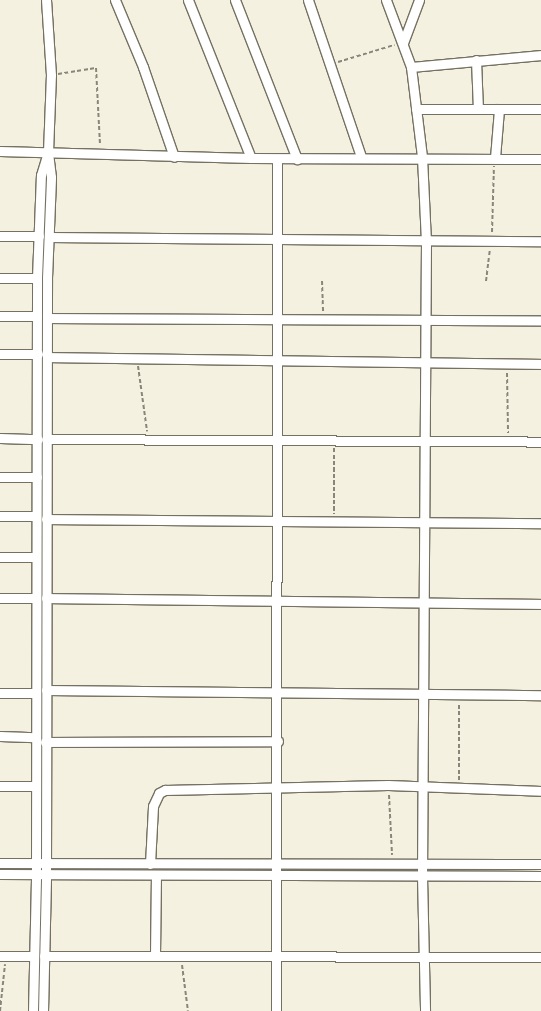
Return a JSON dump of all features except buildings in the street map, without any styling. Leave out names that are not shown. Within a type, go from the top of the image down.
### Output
[{"type":"street","points":[[43,1011],[46,874],[46,519],[51,177],[48,152],[51,75],[46,0]]},
{"type":"street","points":[[115,0],[143,67],[174,157]]},
{"type":"street","points":[[188,0],[251,158]]},
{"type":"street","points":[[235,0],[297,158]]},
{"type":"street","points":[[308,0],[361,157]]},
{"type":"street","points":[[386,0],[411,67],[422,157],[426,241],[427,321],[422,876],[425,1011]]},
{"type":"street","points":[[403,43],[419,0]]},
{"type":"street","points":[[411,67],[541,55]]},
{"type":"street","points":[[476,60],[478,109]]},
{"type":"street","points":[[416,109],[541,109]]},
{"type":"street","points":[[495,158],[499,109]]},
{"type":"street","points":[[0,151],[277,159],[361,157],[541,159]]},
{"type":"street","points":[[33,1011],[36,874],[35,557],[38,439],[37,278],[41,175],[48,152]]},
{"type":"street","points":[[276,1011],[278,877],[276,600],[277,159]]},
{"type":"street","points":[[0,236],[39,236]]},
{"type":"street","points":[[49,237],[541,241]]},
{"type":"street","points":[[0,278],[37,278]]},
{"type":"street","points":[[0,316],[37,316]]},
{"type":"street","points":[[48,318],[541,321]]},
{"type":"street","points":[[0,354],[38,354]]},
{"type":"street","points":[[48,357],[426,360],[541,364]]},
{"type":"street","points":[[38,387],[48,388]]},
{"type":"street","points":[[0,438],[38,439]]},
{"type":"street","points":[[48,439],[148,438],[276,441],[334,438],[541,442]]},
{"type":"street","points":[[0,477],[37,477]]},
{"type":"street","points":[[0,516],[36,516]]},
{"type":"street","points":[[46,519],[277,519],[425,523],[541,523]]},
{"type":"street","points":[[0,557],[35,557]]},
{"type":"street","points":[[0,598],[36,598]]},
{"type":"street","points":[[46,598],[541,604]]},
{"type":"street","points":[[36,637],[46,637]]},
{"type":"street","points":[[46,690],[278,694],[459,692],[541,695]]},
{"type":"street","points":[[0,693],[35,693]]},
{"type":"street","points":[[0,736],[35,737]]},
{"type":"street","points":[[45,742],[278,741]]},
{"type":"street","points":[[150,864],[153,806],[159,793],[165,790],[278,785],[424,785],[541,791]]},
{"type":"street","points":[[0,786],[36,786]]},
{"type":"street","points":[[0,863],[423,866],[541,864]]},
{"type":"street","points":[[0,874],[278,877],[541,876]]},
{"type":"street","points":[[155,955],[156,876]]},
{"type":"street","points":[[44,956],[277,954],[541,956]]},
{"type":"street","points":[[3,956],[34,956]]},
{"type":"path","points":[[329,65],[403,43]]},
{"type":"path","points":[[51,75],[96,68],[100,154]]},
{"type":"path","points":[[486,281],[491,240],[495,158]]},
{"type":"path","points":[[322,281],[323,319]]},
{"type":"path","points":[[137,359],[148,438]]},
{"type":"path","points":[[507,363],[508,441]]},
{"type":"path","points":[[334,438],[334,521]]},
{"type":"path","points":[[458,787],[459,692]]},
{"type":"path","points":[[388,785],[392,865]]},
{"type":"path","points":[[180,955],[188,1011]]},
{"type":"path","points":[[0,1011],[3,956]]}]
